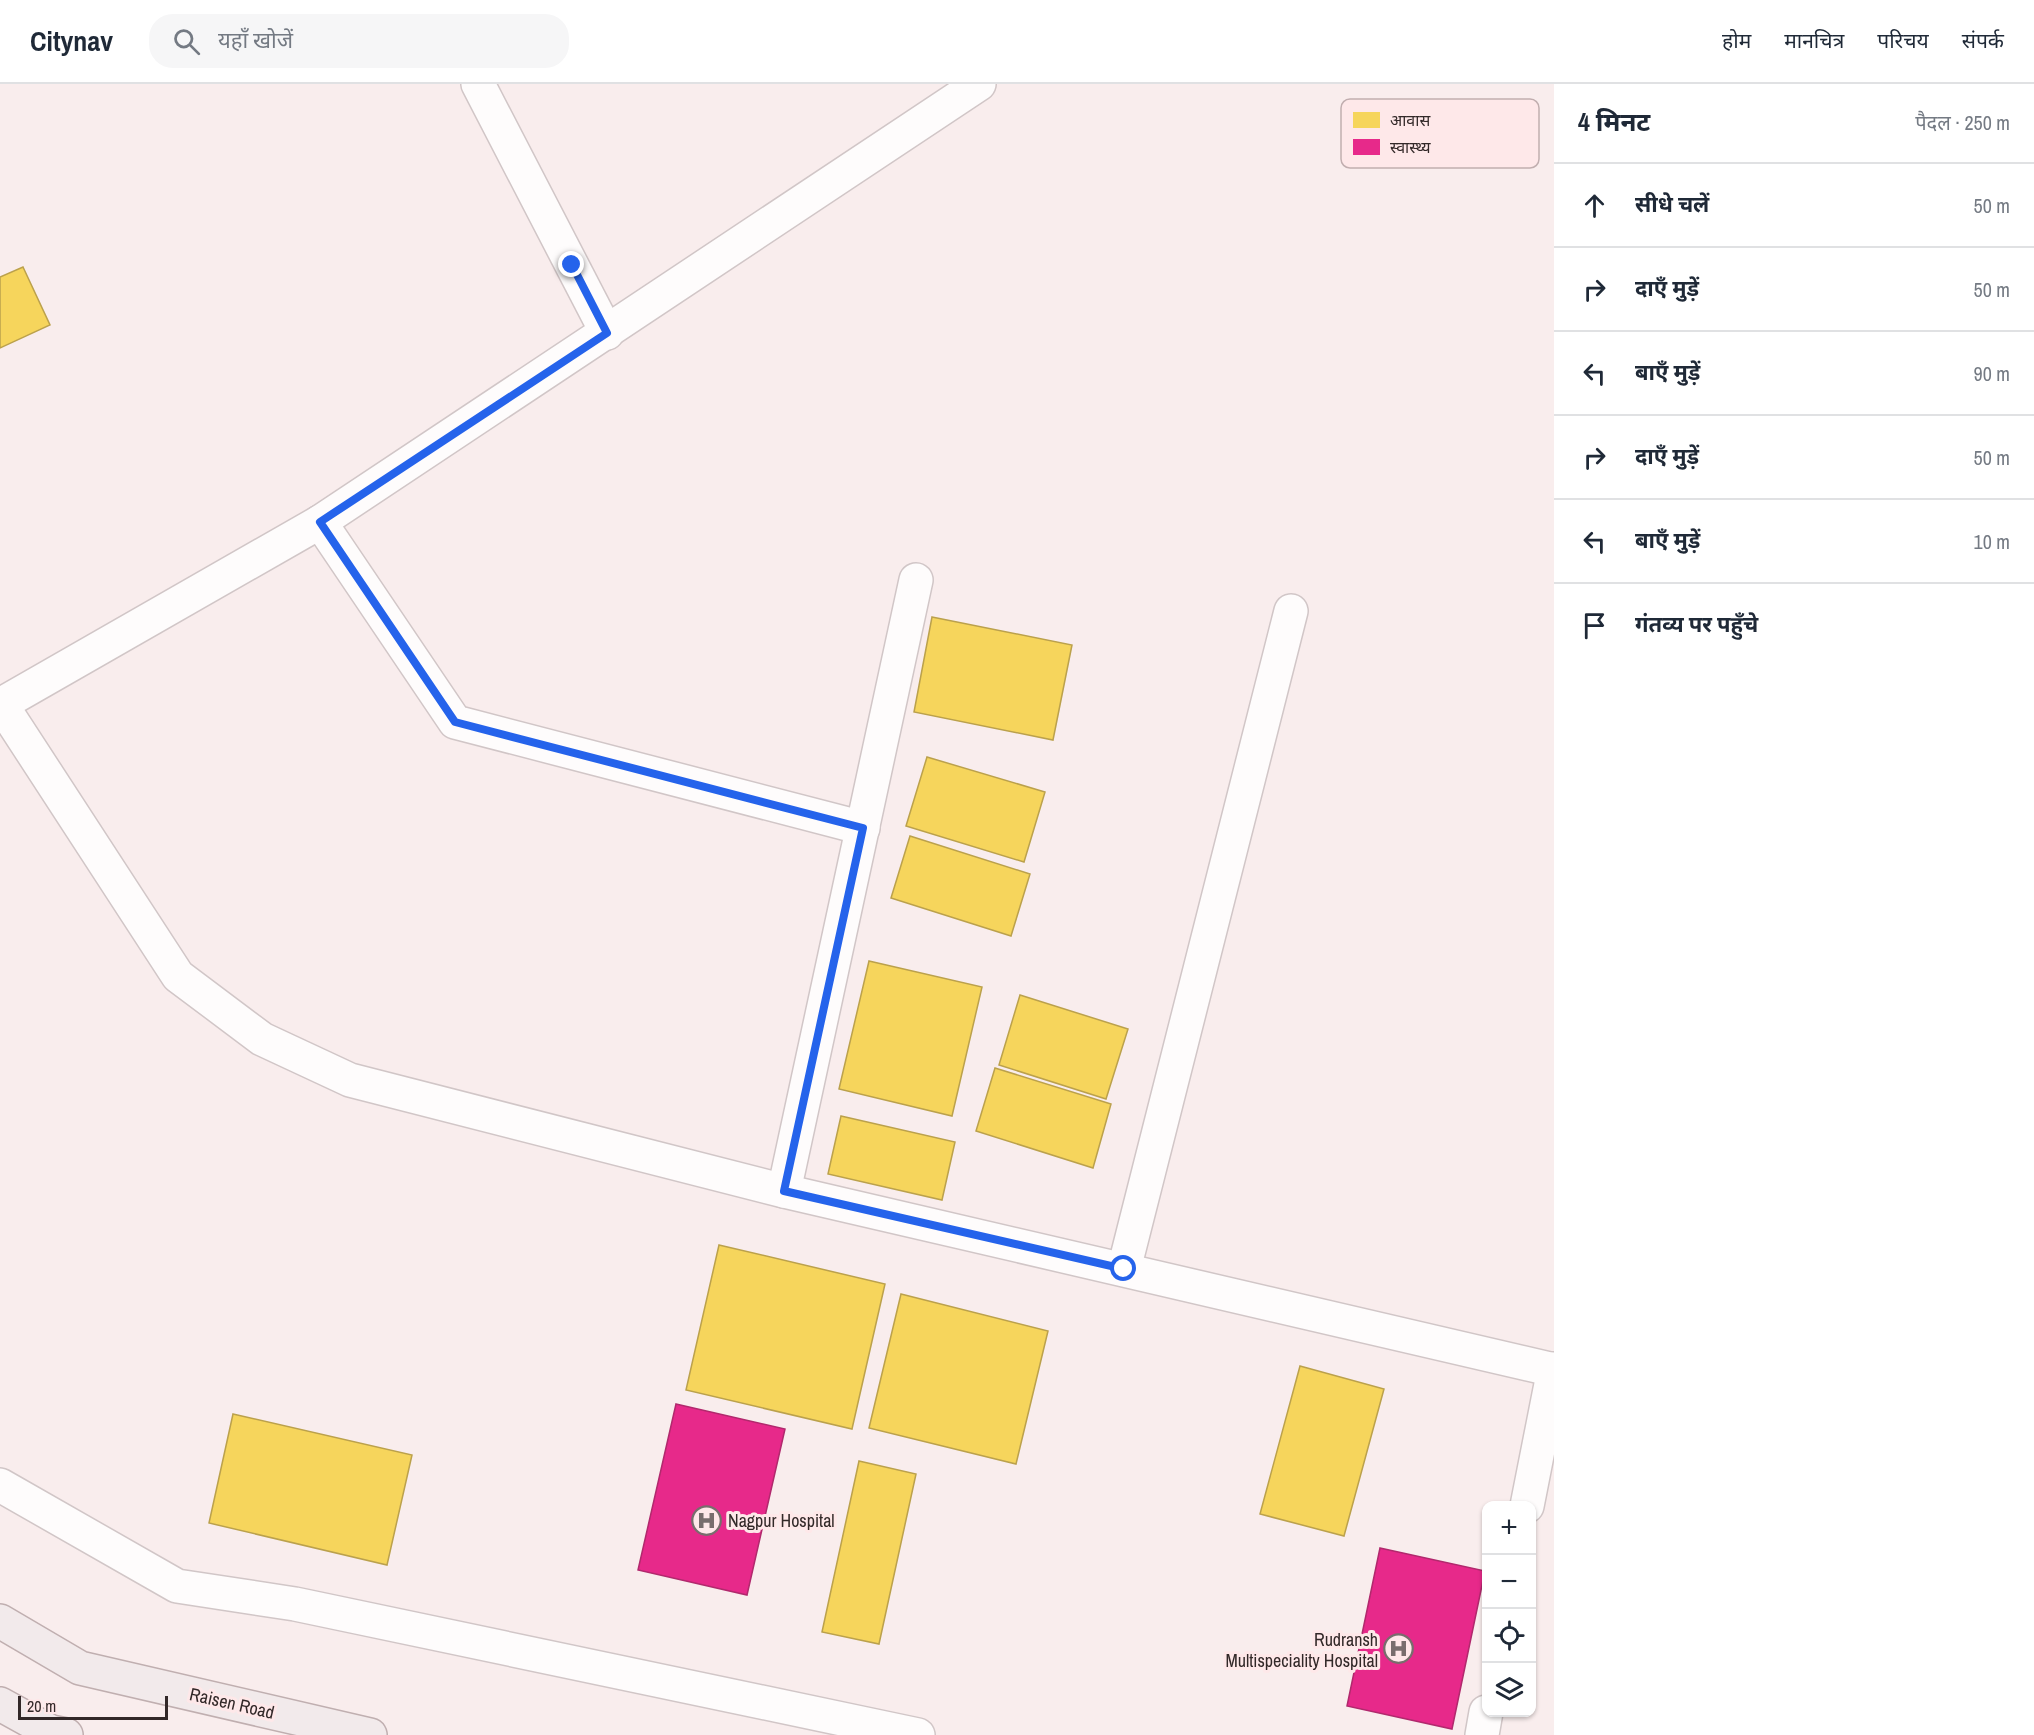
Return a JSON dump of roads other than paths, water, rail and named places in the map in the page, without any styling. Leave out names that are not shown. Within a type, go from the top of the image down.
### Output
[{"type":"main road","name":"Raisen Road","points":[[0,1621],[80,1668],[370,1735]]},
{"type":"main road","points":[[0,1704],[51,1732],[66,1735]]},
{"type":"street","points":[[478,84],[607,333]]},
{"type":"street","points":[[979,84],[320,522],[1,705],[178,976],[262,1039],[350,1080],[784,1191],[1554,1370],[1528,1501]]},
{"type":"street","points":[[320,522],[455,722],[863,828]]},
{"type":"street","points":[[784,1191],[916,580]]},
{"type":"street","points":[[1124,1269],[1291,611]]},
{"type":"street","points":[[0,1485],[177,1586],[295,1604],[918,1735]]},
{"type":"street","points":[[1482,1735],[1485,1717]]},
{"type":"place","name":"Nagpur Hospital","points":[[707,1520]]},
{"type":"place","name":"Rudransh Multispeciality Hospital","points":[[1399,1649]]}]
